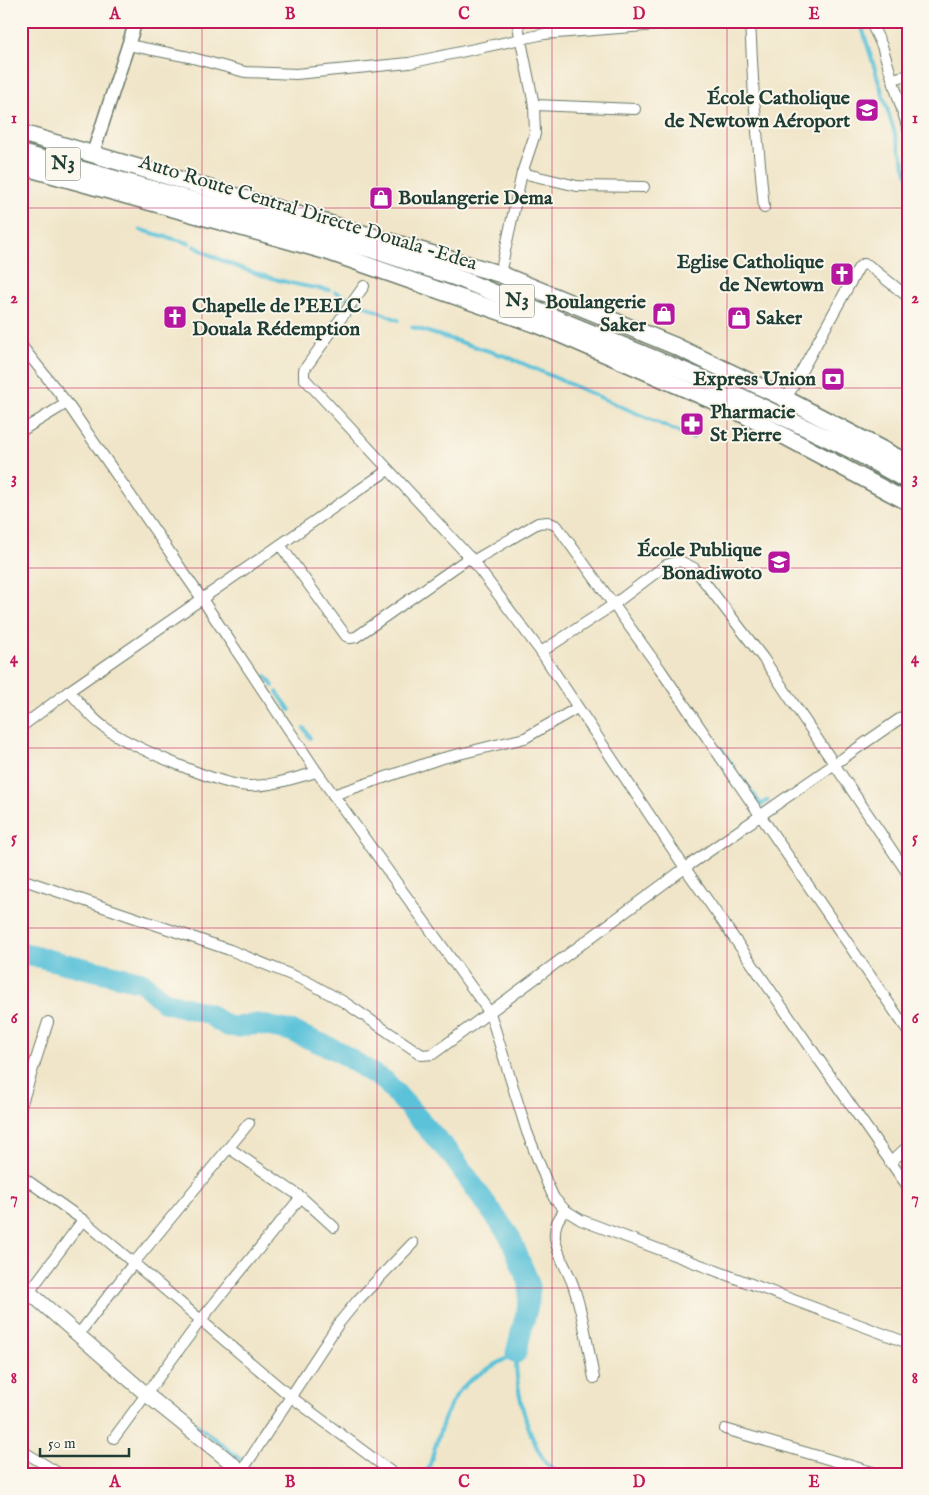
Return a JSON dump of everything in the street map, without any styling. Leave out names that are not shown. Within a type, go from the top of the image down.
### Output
[{"type":"main road","points":[[21,133],[500,274],[642,331],[786,399],[908,463]]},
{"type":"main road","name":"Auto Route Central Directe Douala -Edea","points":[[21,153],[370,249],[463,280],[722,387],[856,452],[908,481]]},
{"type":"main road","points":[[21,166],[326,251],[541,326],[740,412],[908,502]]},
{"type":"main road","points":[[21,172],[47,173]]},
{"type":"main road","points":[[24,1293],[78,1335],[242,1473]]},
{"type":"street","points":[[93,153],[136,21]]},
{"type":"street","points":[[500,274],[522,173],[535,134],[534,105],[517,21]]},
{"type":"street","points":[[128,45],[183,55],[244,72],[296,74],[409,63],[520,38],[708,21]]},
{"type":"street","points":[[750,21],[754,98],[764,208]]},
{"type":"street","points":[[870,21],[894,79],[908,129]]},
{"type":"street","points":[[894,79],[908,75]]},
{"type":"street","points":[[534,105],[635,109]]},
{"type":"street","points":[[522,173],[577,186],[644,187]]},
{"type":"street","points":[[786,399],[859,267],[863,264],[868,265],[908,297]]},
{"type":"street","points":[[364,286],[303,374],[388,470],[472,559],[541,652],[685,868],[806,1038],[908,1187]]},
{"type":"street","points":[[21,345],[66,403],[202,598],[317,772],[490,1013],[527,1132],[554,1198],[565,1210],[590,1223],[908,1343]]},
{"type":"street","points":[[21,432],[66,403]]},
{"type":"street","points":[[21,727],[69,691],[388,470]]},
{"type":"street","points":[[280,544],[346,636],[350,638],[356,637],[472,559],[538,523],[548,522],[557,526],[614,605],[908,1030]]},
{"type":"street","points":[[541,652],[614,605],[666,565],[680,561],[694,568],[762,658],[908,874]]},
{"type":"street","points":[[69,691],[97,722],[109,730],[166,760],[226,782],[247,786],[266,784],[317,772]]},
{"type":"street","points":[[333,795],[439,759],[525,738],[577,708]]},
{"type":"street","points":[[21,879],[230,950],[306,981],[344,1002],[422,1055],[434,1054],[685,868],[833,765],[906,717]]},
{"type":"street","points":[[21,1106],[48,1022]]},
{"type":"street","points":[[78,1335],[133,1264],[249,1123]]},
{"type":"street","points":[[890,1163],[908,1146]]},
{"type":"street","points":[[229,1148],[301,1197],[334,1227]]},
{"type":"street","points":[[21,1176],[84,1220],[133,1264],[290,1396],[394,1474]]},
{"type":"street","points":[[114,1438],[200,1321],[301,1197]]},
{"type":"street","points":[[565,1210],[556,1222],[555,1238],[559,1254],[574,1286],[581,1310],[594,1378]]},
{"type":"street","points":[[24,1293],[84,1220]]},
{"type":"street","points":[[242,1473],[290,1396],[339,1323],[356,1301],[413,1243]]},
{"type":"street","points":[[725,1428],[880,1474]]},
{"type":"street","points":[[21,1450],[60,1474]]},
{"type":"waterway","points":[[860,21],[908,176]]},
{"type":"waterway","points":[[141,230],[189,243]]},
{"type":"waterway","points":[[194,246],[241,268],[277,280],[329,290]]},
{"type":"waterway","points":[[335,292],[352,300]]},
{"type":"waterway","points":[[359,303],[398,320]]},
{"type":"waterway","points":[[412,327],[508,357],[693,438]]},
{"type":"waterway","points":[[266,676],[273,686]]},
{"type":"waterway","points":[[277,692],[290,710]]},
{"type":"waterway","points":[[304,728],[310,738]]},
{"type":"waterway","points":[[721,748],[735,769]]},
{"type":"waterway","points":[[741,777],[761,805],[768,800]]},
{"type":"waterway","points":[[21,953],[142,982],[164,1002],[206,1013],[227,1026],[238,1027],[258,1024],[291,1031],[336,1050],[386,1082],[452,1156],[510,1237],[529,1283],[529,1301],[516,1353]]},
{"type":"waterway","points":[[516,1353],[517,1381],[527,1424],[545,1462],[561,1474]]},
{"type":"waterway","points":[[427,1474],[446,1414],[459,1392],[478,1375],[516,1353]]},
{"type":"waterway","points":[[186,1416],[245,1463]]},
{"type":"waterway","points":[[251,1468],[260,1474]]},
{"type":"place","name":"École Catholique de Newtown Aéroport","points":[[867,110]]},
{"type":"place","name":"Boulangerie Dema","points":[[381,198]]},
{"type":"place","name":"Eglise Catholique de Newtown","points":[[842,274]]},
{"type":"place","name":"Boulangerie Saker","points":[[664,314]]},
{"type":"place","name":"Chapelle de l'EELC Douala Rédemption","points":[[175,317]]},
{"type":"place","name":"Saker","points":[[739,318]]},
{"type":"place","name":"Express Union","points":[[833,379]]},
{"type":"place","name":"Pharmacie St Pierre","points":[[692,424]]},
{"type":"place","name":"École Publique Bonadiwoto","points":[[779,562]]}]
